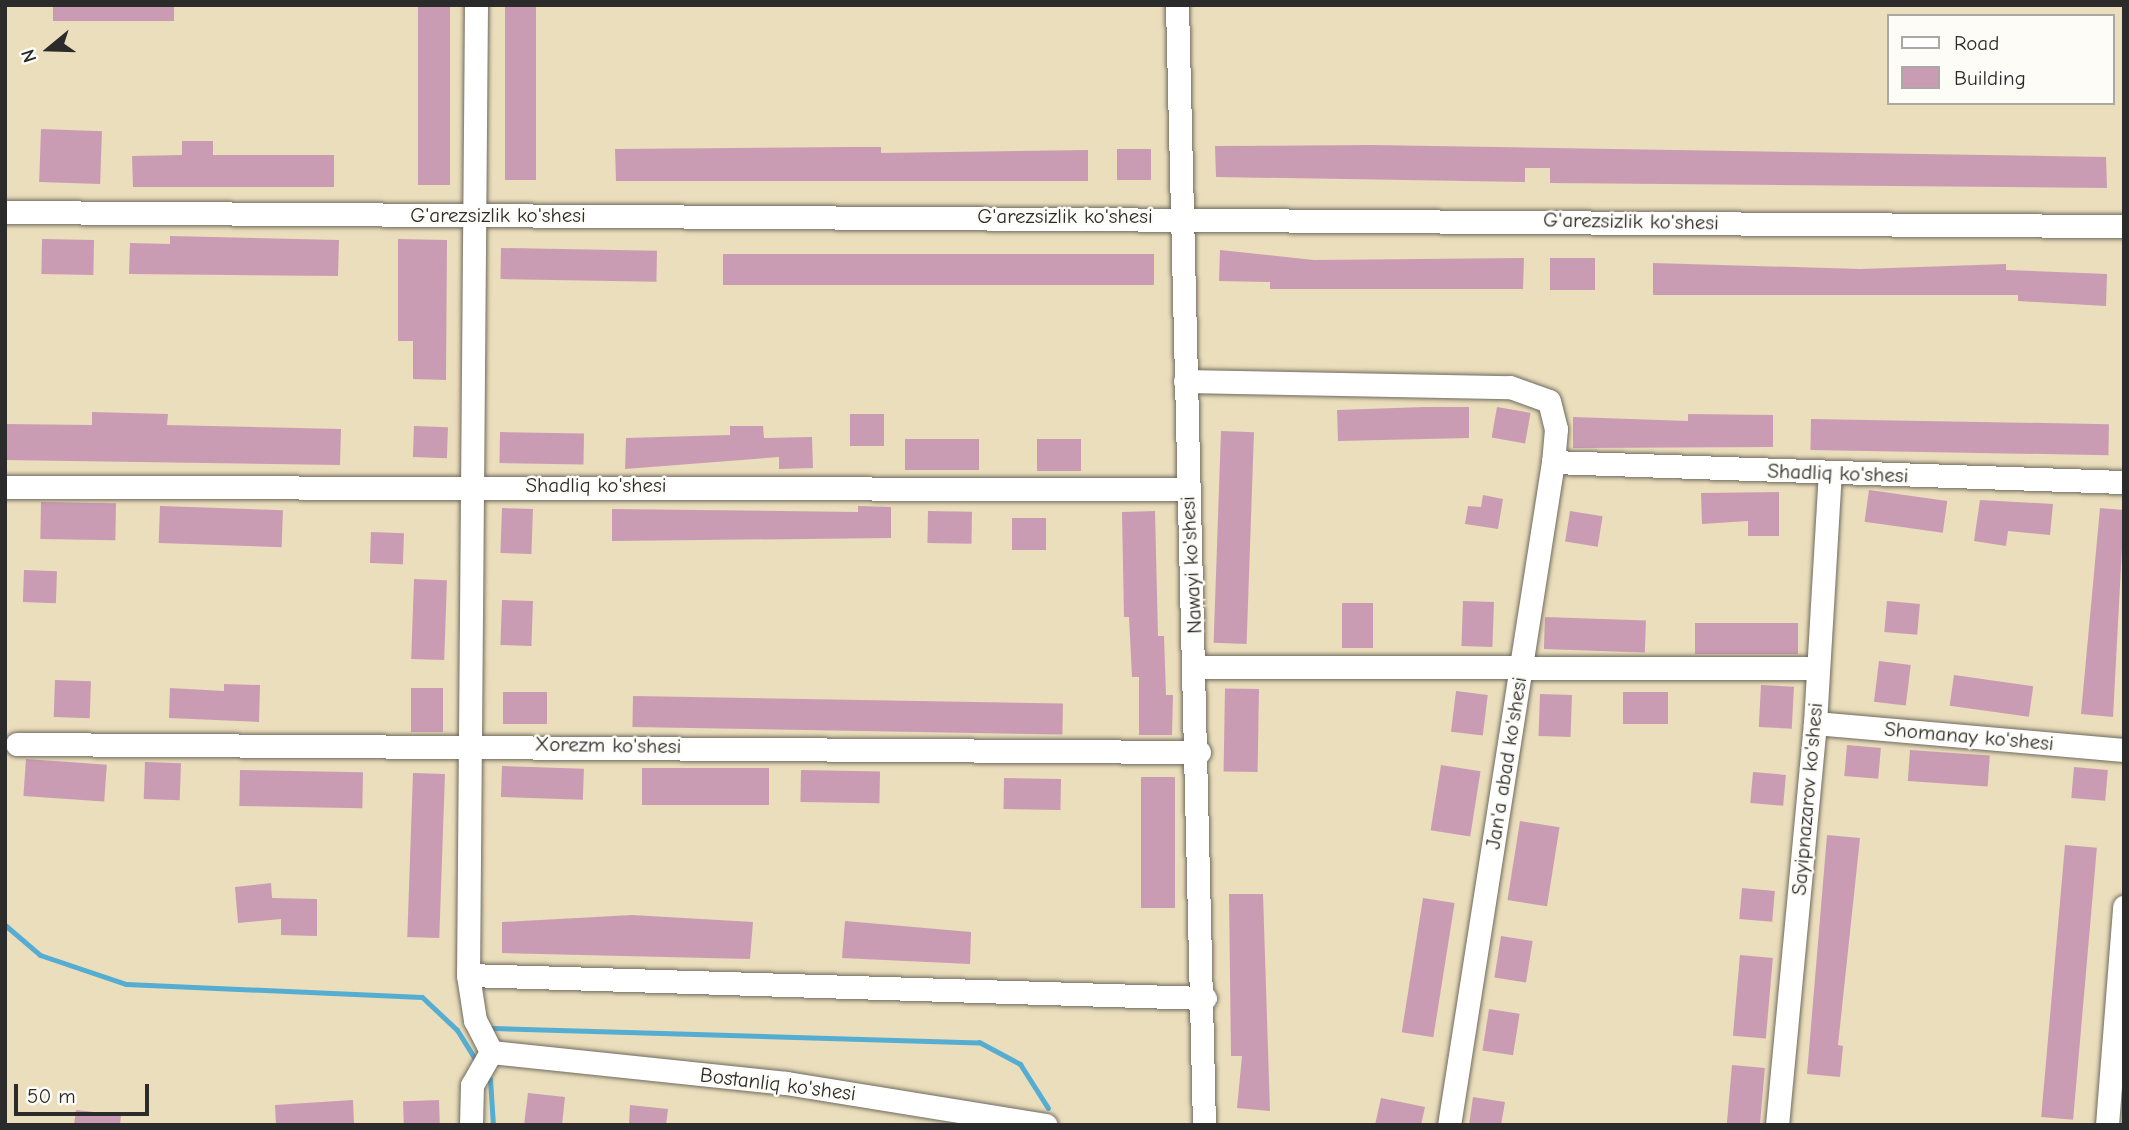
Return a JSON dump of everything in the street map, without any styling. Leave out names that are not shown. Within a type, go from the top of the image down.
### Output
[{"type":"street","points":[[471,1125],[472,1085],[499,1053],[475,1020],[468,975],[473,485],[472,215],[476,5]]},
{"type":"street","name":"Nawayi ko'shesi","points":[[1177,5],[1187,489],[1197,667],[1205,998],[1204,1125]]},
{"type":"street","name":"G'arezsizlik ko'shesi","points":[[5,212],[1181,216],[2124,226]]},
{"type":"street","name":"Jan'a abad ko'shesi","points":[[1185,381],[1510,387],[1549,401],[1556,429],[1553,462],[1449,1125]]},
{"type":"street","name":"Shadliq ko'shesi","points":[[1553,462],[2124,482]]},
{"type":"street","name":"Sayipnazarov ko'shesi","points":[[1777,1125],[1815,723],[1830,473]]},
{"type":"street","name":"Shadliq ko'shesi","points":[[5,487],[473,485],[1187,489]]},
{"type":"street","points":[[1197,667],[1520,670],[1817,668]]},
{"type":"street","name":"Shomanay ko'shesi","points":[[1815,723],[2124,750]]},
{"type":"street","name":"Xorezm ko'shesi","points":[[17,744],[469,744],[1199,752]]},
{"type":"street","points":[[2107,1125],[2120,1009],[2124,907]]},
{"type":"street","points":[[468,975],[1205,998]]},
{"type":"street","name":"Bostanliq ko'shesi","points":[[499,1053],[786,1083],[1046,1125]]},
{"type":"building","points":[[53,5],[174,5],[174,21],[53,21]]},
{"type":"building","points":[[418,5],[450,5],[450,185],[418,185]]},
{"type":"building","points":[[505,5],[536,5],[536,180],[505,180]]},
{"type":"building","points":[[41,129],[102,131],[100,184],[39,182]]},
{"type":"building","points":[[182,141],[213,141],[213,155],[334,155],[334,187],[133,187],[132,156],[182,155]]},
{"type":"building","points":[[1371,145],[2106,157],[2107,188],[1550,183],[1550,168],[1525,168],[1525,182],[1216,177],[1215,146]]},
{"type":"building","points":[[881,147],[881,153],[1088,150],[1088,181],[616,181],[615,149]]},
{"type":"building","points":[[1117,149],[1151,149],[1151,180],[1117,180]]},
{"type":"building","points":[[170,236],[339,240],[338,276],[129,274],[130,243],[170,244]]},
{"type":"building","points":[[42,239],[94,240],[93,275],[41,274]]},
{"type":"building","points":[[398,239],[447,240],[446,380],[413,379],[413,341],[398,341]]},
{"type":"building","points":[[501,248],[657,251],[656,282],[500,279]]},
{"type":"building","points":[[1220,250],[1314,260],[1524,258],[1523,289],[1270,289],[1270,282],[1219,281]]},
{"type":"building","points":[[723,254],[1154,254],[1154,285],[723,285]]},
{"type":"building","points":[[1550,258],[1595,258],[1595,290],[1550,290]]},
{"type":"building","points":[[1653,263],[1861,269],[2006,264],[2006,270],[2107,274],[2106,306],[2018,301],[2018,295],[1653,295]]},
{"type":"building","points":[[1469,407],[1469,438],[1338,441],[1337,410]]},
{"type":"building","points":[[1497,407],[1530,413],[1525,443],[1492,438]]},
{"type":"building","points":[[92,412],[168,414],[167,425],[341,429],[340,465],[5,460],[5,424],[92,425]]},
{"type":"building","points":[[850,414],[884,414],[884,446],[850,446]]},
{"type":"building","points":[[1688,414],[1773,415],[1773,447],[1573,448],[1573,417],[1688,421]]},
{"type":"building","points":[[1811,419],[2109,424],[2108,455],[1810,450]]},
{"type":"building","points":[[414,426],[448,427],[447,458],[413,457]]},
{"type":"building","points":[[730,426],[763,426],[764,438],[812,437],[813,468],[779,469],[779,457],[625,469],[626,438],[730,435]]},
{"type":"building","points":[[1221,431],[1254,432],[1247,644],[1214,643]]},
{"type":"building","points":[[500,432],[584,433],[583,464],[499,463]]},
{"type":"building","points":[[905,439],[979,439],[979,470],[905,470]]},
{"type":"building","points":[[1037,439],[1081,439],[1081,471],[1037,471]]},
{"type":"building","points":[[1869,490],[1947,501],[1943,533],[1865,522]]},
{"type":"building","points":[[1779,492],[1779,536],[1748,536],[1748,521],[1702,524],[1701,493]]},
{"type":"building","points":[[1483,495],[1503,499],[1498,529],[1465,524],[1468,506],[1481,507]]},
{"type":"building","points":[[1980,500],[2053,504],[2050,535],[2008,531],[2006,546],[1974,541]]},
{"type":"building","points":[[41,502],[116,503],[115,540],[40,539]]},
{"type":"building","points":[[160,506],[283,510],[282,547],[159,543]]},
{"type":"building","points":[[858,506],[891,507],[891,538],[612,541],[612,509],[858,512]]},
{"type":"building","points":[[502,508],[533,509],[531,554],[500,553]]},
{"type":"building","points":[[2100,508],[2124,510],[2113,717],[2081,714]]},
{"type":"building","points":[[928,511],[972,512],[971,544],[927,543]]},
{"type":"building","points":[[1155,511],[1158,636],[1164,636],[1166,695],[1173,695],[1172,735],[1139,735],[1139,677],[1132,677],[1129,617],[1124,617],[1122,512]]},
{"type":"building","points":[[1570,511],[1603,516],[1598,547],[1565,542]]},
{"type":"building","points":[[1012,518],[1046,518],[1046,550],[1012,550]]},
{"type":"building","points":[[371,532],[404,533],[403,564],[370,563]]},
{"type":"building","points":[[24,570],[57,571],[56,603],[23,602]]},
{"type":"building","points":[[414,579],[447,580],[444,660],[411,659]]},
{"type":"building","points":[[502,600],[533,601],[531,646],[500,645]]},
{"type":"building","points":[[1463,601],[1494,602],[1492,647],[1461,646]]},
{"type":"building","points":[[1887,601],[1920,604],[1917,635],[1884,632]]},
{"type":"building","points":[[1342,603],[1373,603],[1373,648],[1342,648]]},
{"type":"building","points":[[1545,617],[1646,621],[1645,653],[1544,649]]},
{"type":"building","points":[[1695,623],[1798,623],[1798,654],[1695,654]]},
{"type":"building","points":[[1879,661],[1911,665],[1906,706],[1874,702]]},
{"type":"building","points":[[1954,675],[2033,686],[2029,717],[1950,706]]},
{"type":"building","points":[[55,680],[91,681],[90,718],[54,717]]},
{"type":"building","points":[[224,684],[260,685],[259,722],[169,718],[170,688],[224,691]]},
{"type":"building","points":[[1761,685],[1794,687],[1792,729],[1759,727]]},
{"type":"building","points":[[411,688],[443,688],[443,732],[411,732]]},
{"type":"building","points":[[1225,688],[1259,689],[1258,772],[1224,771]]},
{"type":"building","points":[[1456,691],[1488,695],[1483,736],[1451,732]]},
{"type":"building","points":[[503,692],[547,692],[547,724],[503,724]]},
{"type":"building","points":[[1623,692],[1668,692],[1668,724],[1623,724]]},
{"type":"building","points":[[1540,694],[1572,695],[1571,737],[1539,736]]},
{"type":"building","points":[[633,696],[1063,704],[1062,734],[632,727]]},
{"type":"building","points":[[1847,745],[1881,748],[1878,779],[1844,776]]},
{"type":"building","points":[[1910,750],[1990,756],[1988,787],[1908,781]]},
{"type":"building","points":[[26,759],[107,765],[104,802],[23,796]]},
{"type":"building","points":[[145,762],[181,763],[180,800],[144,799]]},
{"type":"building","points":[[1441,765],[1481,771],[1470,836],[1431,830]]},
{"type":"building","points":[[502,766],[584,769],[583,800],[501,797]]},
{"type":"building","points":[[2074,767],[2108,770],[2105,801],[2071,798]]},
{"type":"building","points":[[642,768],[769,768],[769,805],[642,805]]},
{"type":"building","points":[[240,770],[363,772],[362,808],[239,806]]},
{"type":"building","points":[[801,770],[880,771],[879,803],[800,802]]},
{"type":"building","points":[[1753,772],[1786,775],[1783,806],[1750,803]]},
{"type":"building","points":[[413,773],[445,774],[439,938],[407,937]]},
{"type":"building","points":[[1141,777],[1175,777],[1175,908],[1141,908]]},
{"type":"building","points":[[1004,778],[1061,779],[1060,810],[1003,809]]},
{"type":"building","points":[[1520,821],[1560,827],[1547,906],[1507,900]]},
{"type":"building","points":[[1827,835],[1860,838],[1838,1045],[1843,1046],[1840,1077],[1807,1074]]},
{"type":"building","points":[[2065,845],[2097,848],[2073,1120],[2041,1117]]},
{"type":"building","points":[[271,883],[272,898],[317,899],[317,936],[281,935],[281,919],[238,923],[235,887]]},
{"type":"building","points":[[1742,888],[1775,891],[1772,922],[1739,919]]},
{"type":"building","points":[[1229,894],[1263,894],[1270,1111],[1237,1108],[1242,1056],[1231,1056]]},
{"type":"building","points":[[1423,898],[1455,903],[1433,1037],[1402,1032]]},
{"type":"building","points":[[632,915],[753,922],[750,959],[502,953],[502,922]]},
{"type":"building","points":[[845,921],[971,932],[970,964],[842,958]]},
{"type":"building","points":[[1501,936],[1533,941],[1526,982],[1494,977]]},
{"type":"building","points":[[1740,955],[1773,958],[1766,1039],[1733,1036]]},
{"type":"building","points":[[1489,1009],[1520,1014],[1513,1055],[1482,1050]]},
{"type":"building","points":[[1732,1065],[1765,1068],[1760,1125],[1727,1125]]},
{"type":"building","points":[[528,1093],[565,1097],[562,1125],[524,1125]]},
{"type":"building","points":[[1473,1097],[1505,1102],[1501,1125],[1469,1125]]},
{"type":"building","points":[[1381,1098],[1425,1107],[1421,1125],[1375,1125]]},
{"type":"building","points":[[353,1100],[354,1125],[276,1125],[275,1105]]},
{"type":"building","points":[[439,1100],[440,1125],[404,1125],[403,1101]]},
{"type":"building","points":[[630,1105],[668,1109],[666,1125],[629,1125]]},
{"type":"building","points":[[76,1110],[121,1115],[120,1125],[74,1125]]},
{"type":"waterway","points":[[5,925],[40,955],[126,984],[422,997],[457,1030],[475,1059]]},
{"type":"waterway","points":[[493,1028],[979,1042],[1020,1064],[1048,1108]]},
{"type":"waterway","points":[[490,1079],[493,1125]]}]
